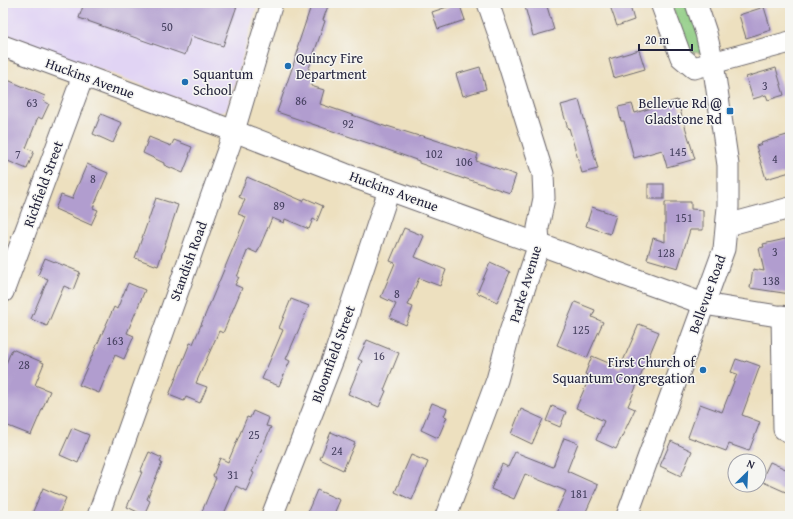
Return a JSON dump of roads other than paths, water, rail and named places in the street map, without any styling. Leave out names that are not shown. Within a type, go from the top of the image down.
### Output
[{"type":"street","name":"Standish Road","points":[[98,516],[234,131],[272,3]]},
{"type":"street","name":"Parke Avenue","points":[[446,516],[497,380],[509,335],[539,244],[538,228],[544,198],[543,174],[488,3]]},
{"type":"street","points":[[662,3],[681,57],[694,68],[790,42]]},
{"type":"street","name":"Bellevue Road","points":[[627,516],[724,249],[727,225],[728,165],[713,63],[706,33],[696,3]]},
{"type":"street","name":"Huckins Avenue","points":[[3,46],[389,190],[704,304],[786,317]]},
{"type":"street","name":"Richfield Street","points":[[3,292],[83,76]]},
{"type":"street","name":"Bloomfield Street","points":[[272,516],[335,354],[389,190]]},
{"type":"street","points":[[727,225],[790,208]]},
{"type":"street","points":[[786,317],[784,429],[790,432]]},
{"type":"place","name":"Quincy Fire Department","points":[[288,66]]},
{"type":"place","name":"Squantum School","points":[[185,82]]},
{"type":"place","name":"Bellevue Rd @ Gladstone Rd","points":[[730,111]]},
{"type":"place","name":"First Church of Squantum Congregation","points":[[703,370]]}]
